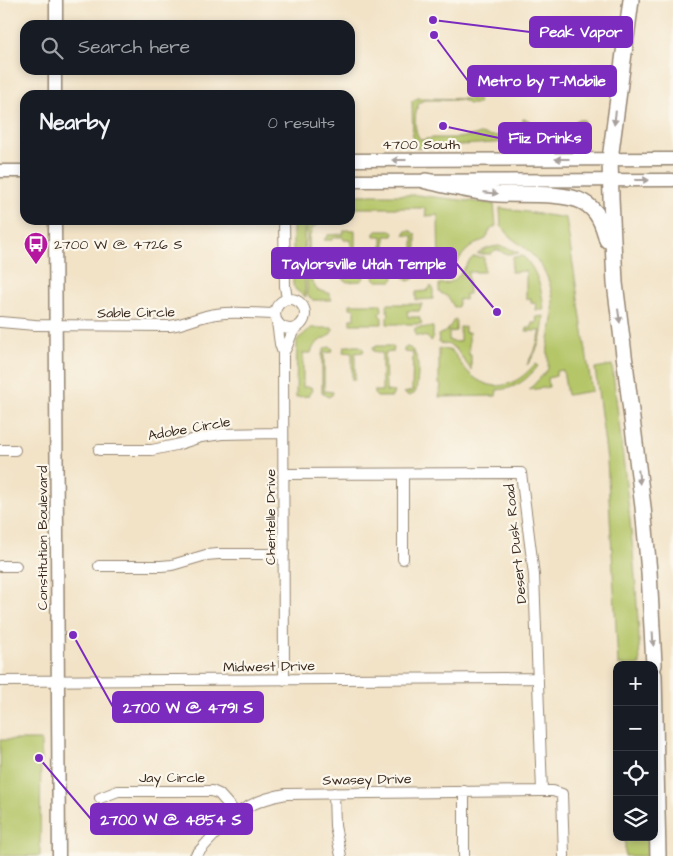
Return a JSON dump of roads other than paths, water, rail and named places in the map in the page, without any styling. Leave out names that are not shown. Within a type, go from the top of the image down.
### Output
[{"type":"highway","points":[[615,283],[610,158],[631,0]]},
{"type":"highway","points":[[426,181],[486,192],[571,198],[584,202],[594,210],[602,224],[610,252],[615,283],[643,507],[654,661]]},
{"type":"highway","points":[[655,706],[658,856]]},
{"type":"main road","points":[[56,0],[56,20]]},
{"type":"main road","points":[[55,75],[55,90]]},
{"type":"main road","name":"4700 South","points":[[355,160],[673,159]]},
{"type":"main road","points":[[0,171],[20,172]]},
{"type":"main road","points":[[355,181],[673,180]]},
{"type":"main road","name":"Constitution Boulevard","points":[[55,225],[59,856]]},
{"type":"street","points":[[284,225],[287,299],[280,303],[276,318],[284,328],[297,327]]},
{"type":"street","name":"Chentelle Drive","points":[[283,353],[291,335],[303,322],[304,310],[298,301],[287,299]]},
{"type":"street","name":"Sable Circle","points":[[0,322],[55,325],[170,326],[217,314],[276,318]]},
{"type":"street","name":"Chentelle Drive","points":[[276,318],[283,353],[284,680]]},
{"type":"street","name":"Adobe Circle","points":[[99,450],[152,450],[200,437],[222,434],[283,434]]},
{"type":"street","points":[[0,450],[15,450]]},
{"type":"street","name":"Desert Dusk Road","points":[[284,474],[521,473],[533,560],[542,791]]},
{"type":"street","points":[[403,474],[403,559]]},
{"type":"street","points":[[99,566],[172,565],[206,555],[284,554]]},
{"type":"street","points":[[0,566],[16,566]]},
{"type":"street","name":"Midwest Drive","points":[[0,681],[538,678]]},
{"type":"street","name":"Jay Circle","points":[[100,798],[118,791],[212,791],[220,794],[236,813]]},
{"type":"street","points":[[464,791],[464,856]]},
{"type":"street","name":"Swasey Drive","points":[[201,853],[236,813],[258,801],[286,794],[553,791],[562,794],[564,856]]},
{"type":"street","points":[[334,794],[335,826],[341,856]]},
{"type":"place","name":"Peak Vapor","points":[[433,20]]},
{"type":"place","name":"Metro by T-Mobile","points":[[434,35]]},
{"type":"place","name":"Fiiz Drinks","points":[[443,126]]},
{"type":"place","name":"2700 W @ 4726 S","points":[[36,265]]},
{"type":"place","name":"Taylorsville Utah Temple","points":[[497,312]]},
{"type":"place","name":"2700 W @ 4791 S","points":[[73,635]]},
{"type":"place","name":"2700 W @ 4854 S","points":[[39,758]]}]
